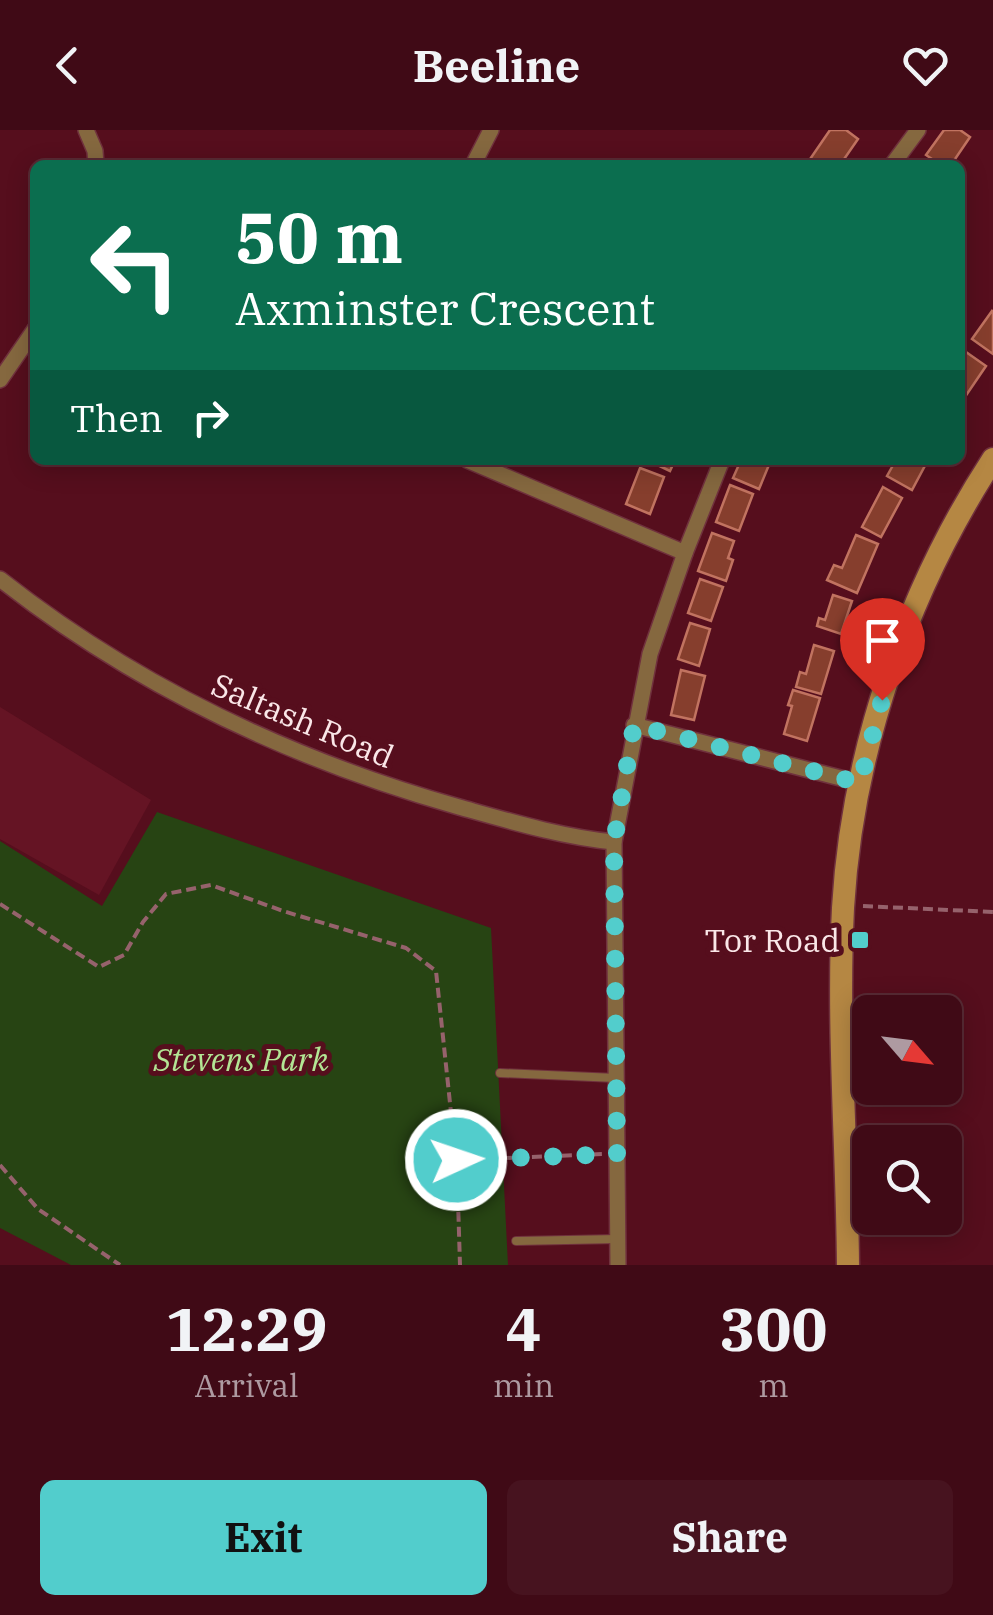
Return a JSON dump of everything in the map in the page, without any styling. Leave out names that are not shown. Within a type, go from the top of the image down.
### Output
[{"type":"street","points":[[86,130],[96,160]]},
{"type":"street","points":[[476,160],[491,130]]},
{"type":"street","points":[[896,160],[918,130]]},
{"type":"street","points":[[0,380],[30,336]]},
{"type":"street","points":[[848,1265],[841,975],[843,905],[860,783],[874,724],[908,623],[932,570],[993,459]]},
{"type":"street","points":[[479,465],[684,553]]},
{"type":"street","points":[[618,1265],[614,842],[650,654],[684,553],[720,465]]},
{"type":"street","name":"Saltash Road","points":[[0,580],[95,648],[222,719],[287,748],[390,788],[495,817],[614,842]]},
{"type":"street","points":[[634,725],[860,783]]},
{"type":"lane","points":[[500,1074],[616,1078]]},
{"type":"lane","points":[[516,1241],[618,1240]]},
{"type":"path","points":[[0,904],[99,967],[124,955],[166,894],[211,885],[406,948],[436,971],[456,1160],[460,1265]]},
{"type":"path","points":[[843,905],[993,912]]},
{"type":"path","points":[[456,1160],[617,1154]]},
{"type":"path","points":[[0,1165],[38,1209],[120,1265]]},
{"type":"shaded area","points":[[0,707],[151,800],[99,895],[0,839]]},
{"type":"green space","name":"Stevens Park","points":[[157,812],[491,928],[508,1265],[71,1265],[0,1228],[0,841],[102,906]]},
{"type":"building","points":[[830,130],[846,130],[858,139],[843,160],[809,160]]},
{"type":"building","points":[[944,130],[960,130],[970,137],[954,160],[934,160],[926,155]]},
{"type":"building","points":[[993,312],[993,354],[972,339]]},
{"type":"building","points":[[965,354],[986,366],[965,397]]},
{"type":"building","points":[[739,465],[769,465],[759,489],[733,478]]},
{"type":"building","points":[[893,465],[925,465],[912,490],[887,476]]},
{"type":"building","points":[[640,468],[664,477],[650,514],[626,504]]},
{"type":"building","points":[[730,485],[753,494],[739,531],[716,522]]},
{"type":"building","points":[[883,487],[902,498],[881,537],[862,527]]},
{"type":"building","points":[[712,533],[734,541],[726,581],[698,571]]},
{"type":"building","points":[[856,535],[878,544],[857,593],[827,580],[834,565],[842,568]]},
{"type":"building","points":[[700,579],[723,587],[711,621],[688,613]]},
{"type":"building","points":[[833,595],[852,601],[841,634],[817,626],[819,618],[825,620]]},
{"type":"building","points":[[690,623],[710,629],[699,666],[678,659]]},
{"type":"building","points":[[814,645],[834,651],[821,694],[796,687],[800,672],[806,674]]},
{"type":"building","points":[[681,670],[705,676],[694,720],[671,715]]},
{"type":"building","points":[[793,690],[820,698],[807,741],[784,734]]},
{"type":"place","name":"Tor Road","points":[[860,940]]},
{"type":"route","points":[[456,1160],[617,1154],[614,842],[634,725],[860,783],[882,700]]}]
